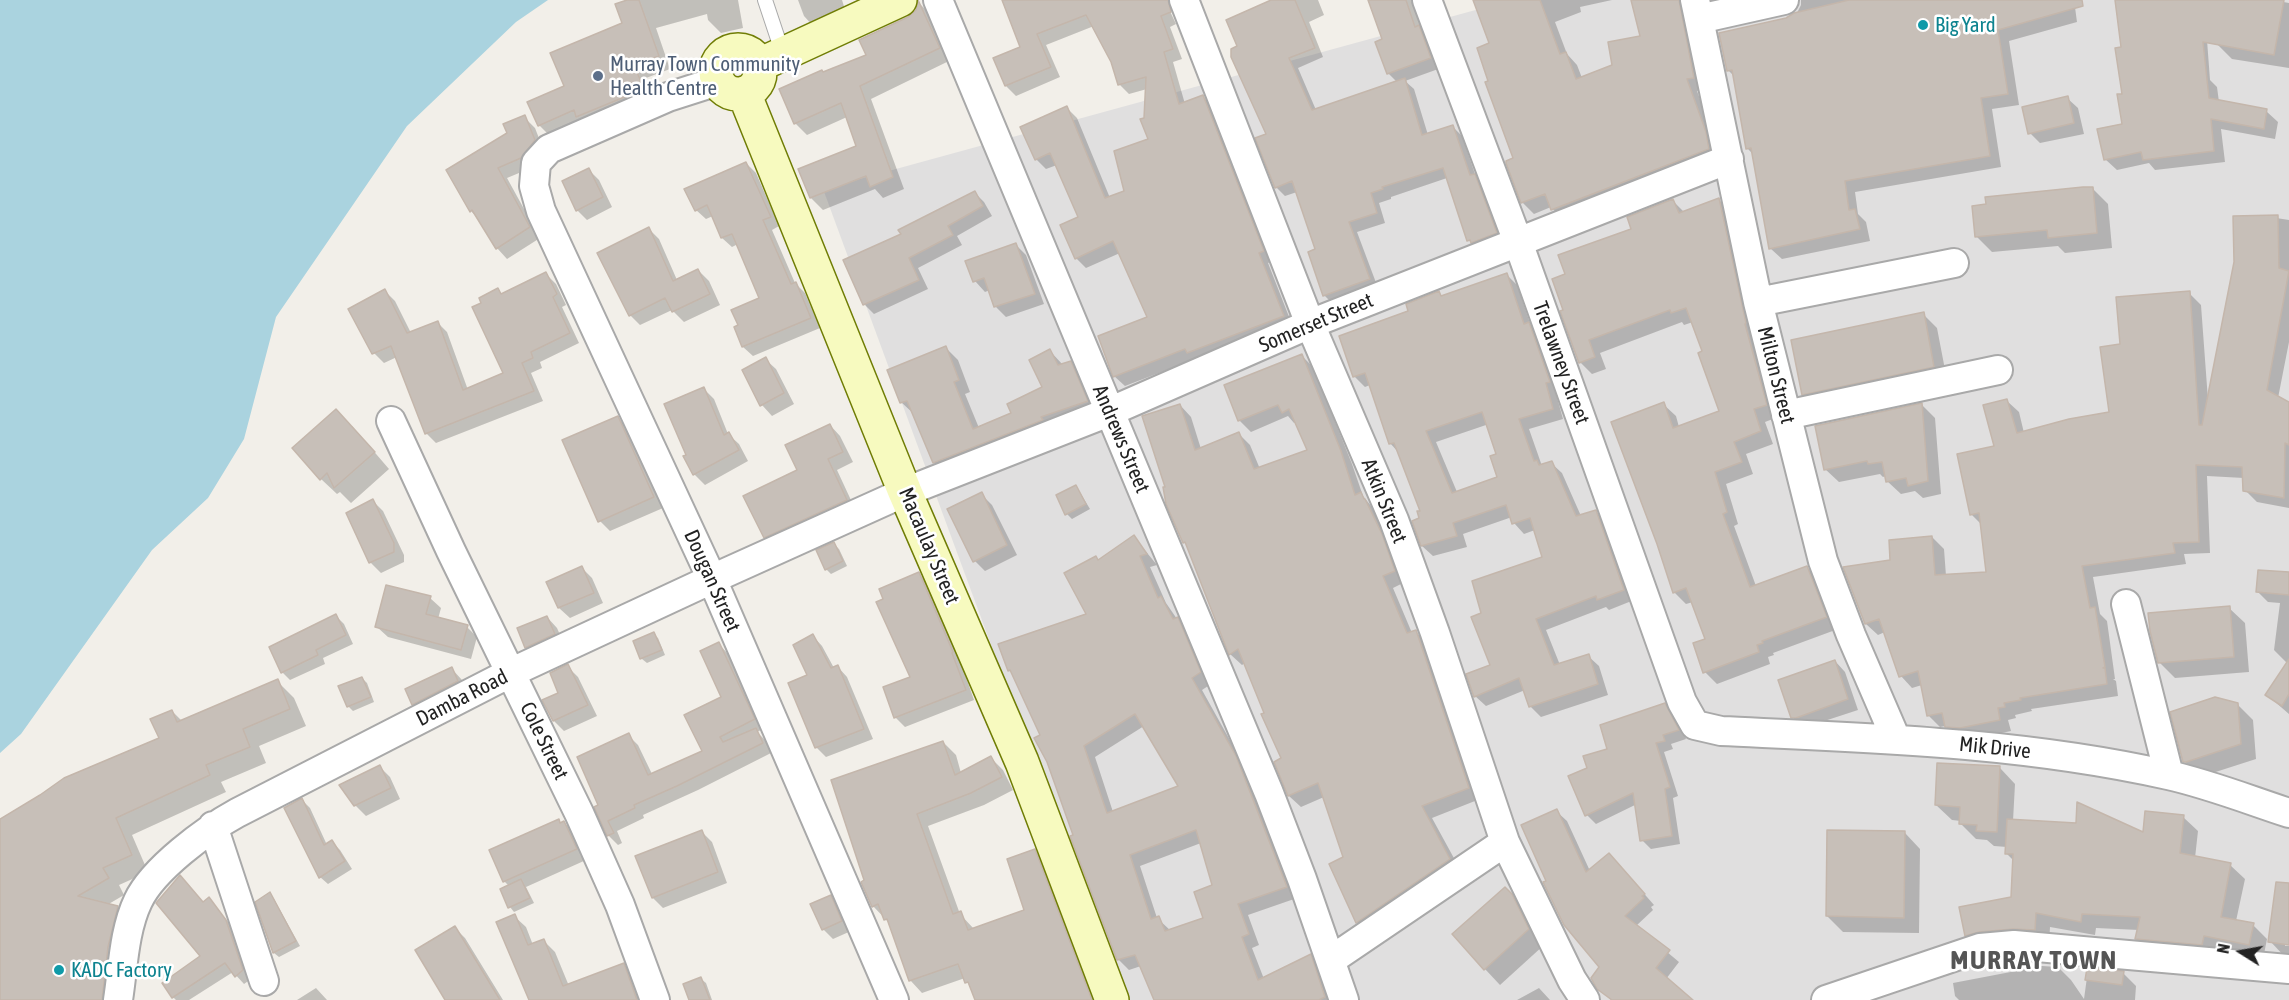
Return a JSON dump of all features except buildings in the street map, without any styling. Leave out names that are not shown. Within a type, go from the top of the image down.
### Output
[{"type":"street","points":[[731,87],[752,89],[771,59],[900,0]]},
{"type":"street","name":"Andrews Street","points":[[938,0],[1269,793],[1344,1000]]},
{"type":"street","name":"Atkin Street","points":[[1184,0],[1310,324],[1394,520],[1505,842],[1572,980],[1585,1000]]},
{"type":"street","name":"Trelawney Street","points":[[1427,0],[1518,242],[1682,702],[1695,725]]},
{"type":"street","points":[[1697,9],[1784,0]]},
{"type":"street","name":"Milton Street","points":[[1697,9],[1758,302],[1823,561],[1851,635],[1896,739]]},
{"type":"street","name":"Dougan Street","points":[[731,87],[668,97],[549,149],[536,163],[534,186],[542,211],[712,579],[894,1000]]},
{"type":"street","name":"Macaulay Street","points":[[731,87],[1022,762],[1112,1000]]},
{"type":"street","name":"Somerset Street","points":[[905,492],[1109,412],[1310,324],[1729,159]]},
{"type":"street","points":[[1758,302],[1954,264]]},
{"type":"street","points":[[1786,415],[1998,370]]},
{"type":"street","name":"Cole Street","points":[[391,421],[579,813],[620,905],[655,1000]]},
{"type":"street","name":"Damba Road","points":[[118,1000],[129,931],[138,901],[152,878],[213,826],[510,673],[905,492]]},
{"type":"street","points":[[2126,604],[2169,775]]},
{"type":"street","name":"Mik Drive","points":[[1695,725],[1721,730],[1896,739],[2049,754],[2169,775],[2289,813]]},
{"type":"street","points":[[213,826],[264,981]]},
{"type":"street","points":[[1331,960],[1505,842]]},
{"type":"street","points":[[1826,1000],[1980,948],[2014,945],[2289,969]]},
{"type":"lane","points":[[765,0],[771,59]]},
{"type":"shaded area","points":[[1512,0],[2289,0],[2289,1000],[1122,1000],[823,189]]},
{"type":"water","points":[[0,0],[548,0],[516,22],[407,126],[276,317],[244,439],[208,498],[152,550],[21,734],[0,753]]},
{"type":"place","name":"Big Yard","points":[[1923,25]]},
{"type":"place","name":"Murray Town Community Health Centre","points":[[598,76]]},
{"type":"place","name":"KADC Factory","points":[[59,970]]},
{"type":"district","name":"MURRAY TOWN","points":[[2034,960]]}]
